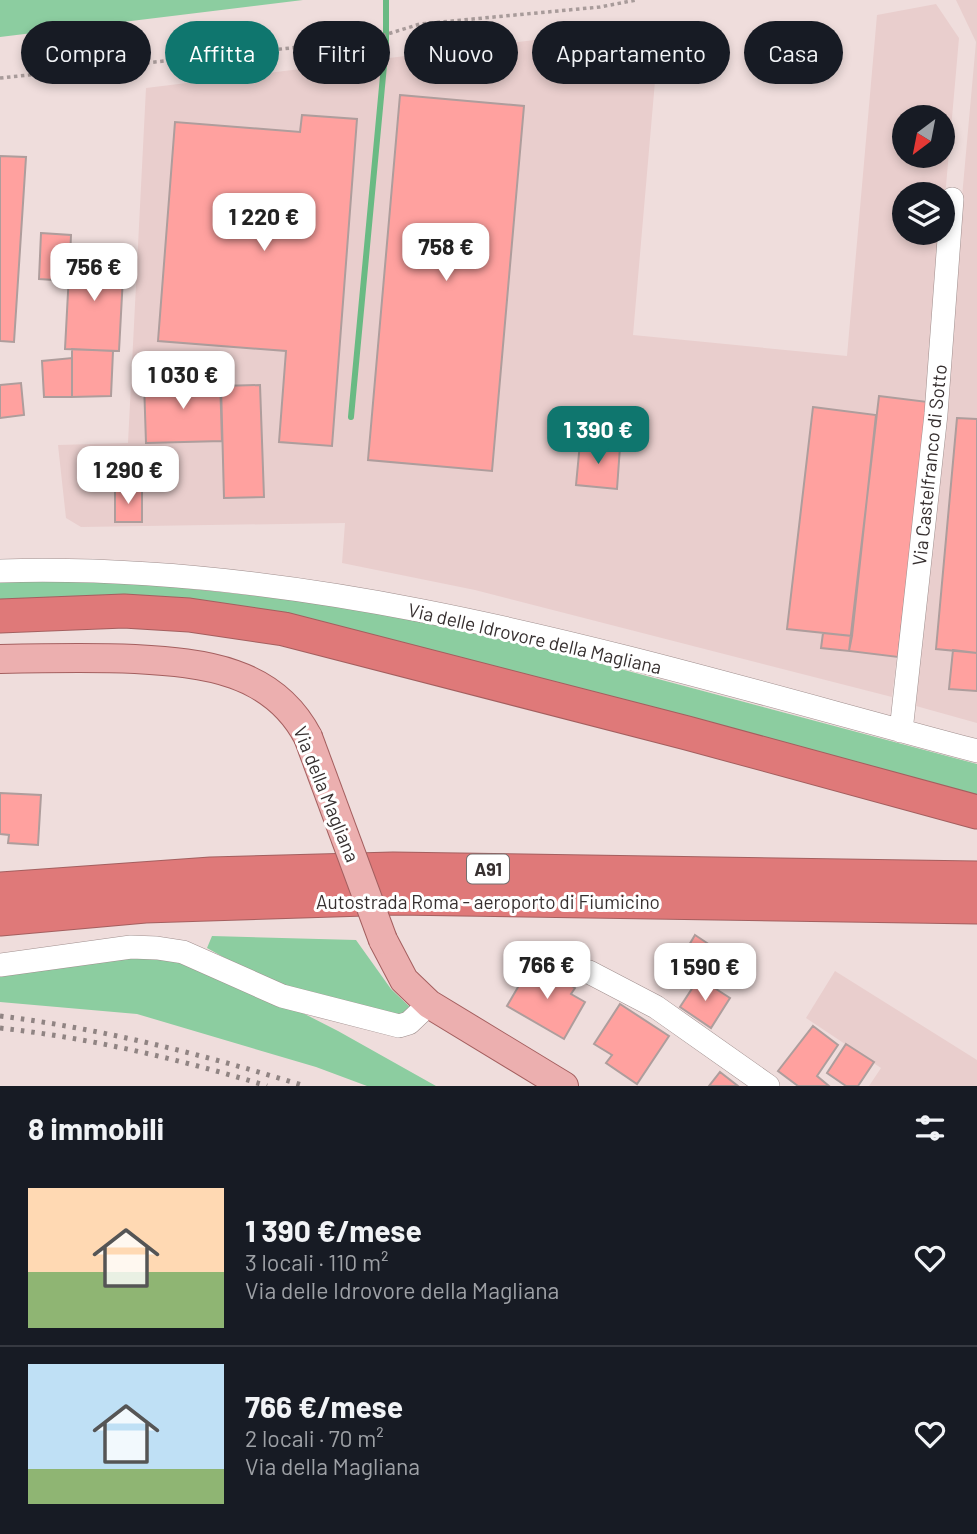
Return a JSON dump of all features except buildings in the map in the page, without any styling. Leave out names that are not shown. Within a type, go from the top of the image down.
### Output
[{"type":"highway","points":[[0,616],[94,611],[137,612],[189,615],[284,629],[687,733],[977,812]]},
{"type":"highway","name":"Autostrada Roma - aeroporto di Fiumicino","points":[[0,889],[211,874],[393,869],[977,878]]},
{"type":"highway","name":"Autostrada Roma - aeroporto di Fiumicino","points":[[0,919],[145,906],[397,898],[977,907]]},
{"type":"main road","name":"Via della Magliana","points":[[0,659],[120,659],[188,663],[217,668],[248,680],[273,694],[290,710],[308,737],[383,940],[404,980],[429,1004],[564,1086]]},
{"type":"street","name":"Via Castelfranco di Sotto","points":[[901,731],[936,414],[949,245]]},
{"type":"street","name":"Via delle Idrovore della Magliana","points":[[0,571],[62,569],[202,578],[316,592],[424,610],[528,633],[977,751]]},
{"type":"street","points":[[0,965],[131,947],[157,948],[183,952],[282,996],[399,1026],[410,1023],[429,1004]]},
{"type":"street","points":[[589,972],[656,1007],[768,1086]]},
{"type":"path","points":[[0,78],[368,40],[420,24],[636,0]]},
{"type":"shaded area","points":[[956,0],[977,0],[977,723],[916,706],[976,42]]},
{"type":"shaded area","points":[[936,4],[959,38],[953,105],[892,105],[892,168],[948,168],[946,182],[892,182],[892,245],[941,245],[928,402],[892,697],[475,590],[342,563],[345,523],[81,527],[66,518],[58,445],[128,443],[146,88],[178,84],[279,84],[279,72],[293,70],[293,84],[390,84],[390,58],[404,56],[404,84],[518,84],[518,42],[532,40],[532,84],[655,84],[633,335],[847,356],[877,15]]},
{"type":"shaded area","points":[[835,971],[977,1060],[977,1086],[869,1086],[881,1068],[806,1018]]},
{"type":"green space","points":[[0,0],[303,0],[131,21],[21,21],[21,34],[0,37]]},
{"type":"green space","points":[[0,582],[126,582],[325,603],[504,638],[977,764],[977,800],[424,654],[0,605]]},
{"type":"green space","points":[[212,936],[356,940],[391,989],[411,1008],[399,1016],[290,994],[207,948]]},
{"type":"green space","points":[[139,949],[191,956],[338,1031],[436,1086],[367,1086],[316,1067],[137,1014],[0,1002],[0,972]]},
{"type":"waterway","points":[[351,417],[386,44],[386,0]]},
{"type":"railway","points":[[0,1016],[154,1044],[305,1086]]},
{"type":"railway","points":[[0,1028],[67,1037],[135,1051],[267,1086]]}]
